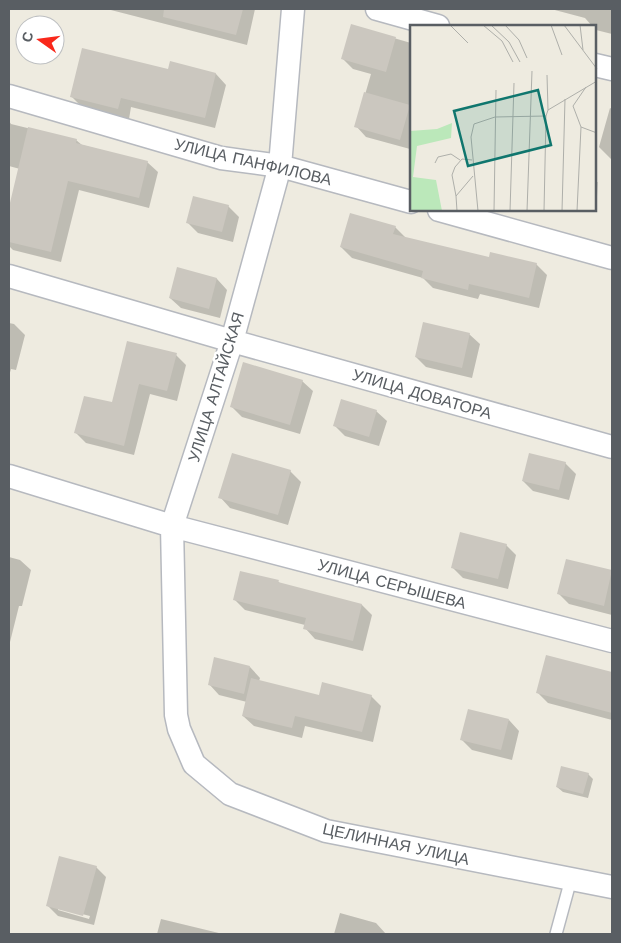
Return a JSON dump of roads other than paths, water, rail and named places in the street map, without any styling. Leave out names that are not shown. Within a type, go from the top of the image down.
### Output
[{"type":"street","name":"УЛИЦА АЛТАЙСКАЯ","points":[[194,764],[179,729],[176,715],[172,526],[232,342],[280,166],[293,9]]},
{"type":"street","points":[[377,9],[434,25]]},
{"type":"street","points":[[596,65],[612,69]]},
{"type":"street","name":"УЛИЦА ПАНФИЛОВА","points":[[9,96],[221,158],[280,166],[410,202]]},
{"type":"street","points":[[443,211],[612,258]]},
{"type":"street","name":"УЛИЦА ДОВАТОРА","points":[[9,276],[232,342],[612,447]]},
{"type":"street","name":"УЛИЦА СЕРЫШЕВА","points":[[9,476],[172,526],[612,641]]},
{"type":"street","name":"ЦЕЛИННАЯ УЛИЦА","points":[[194,764],[230,794],[326,831],[612,887]]},
{"type":"lane","points":[[556,934],[571,879]]}]
